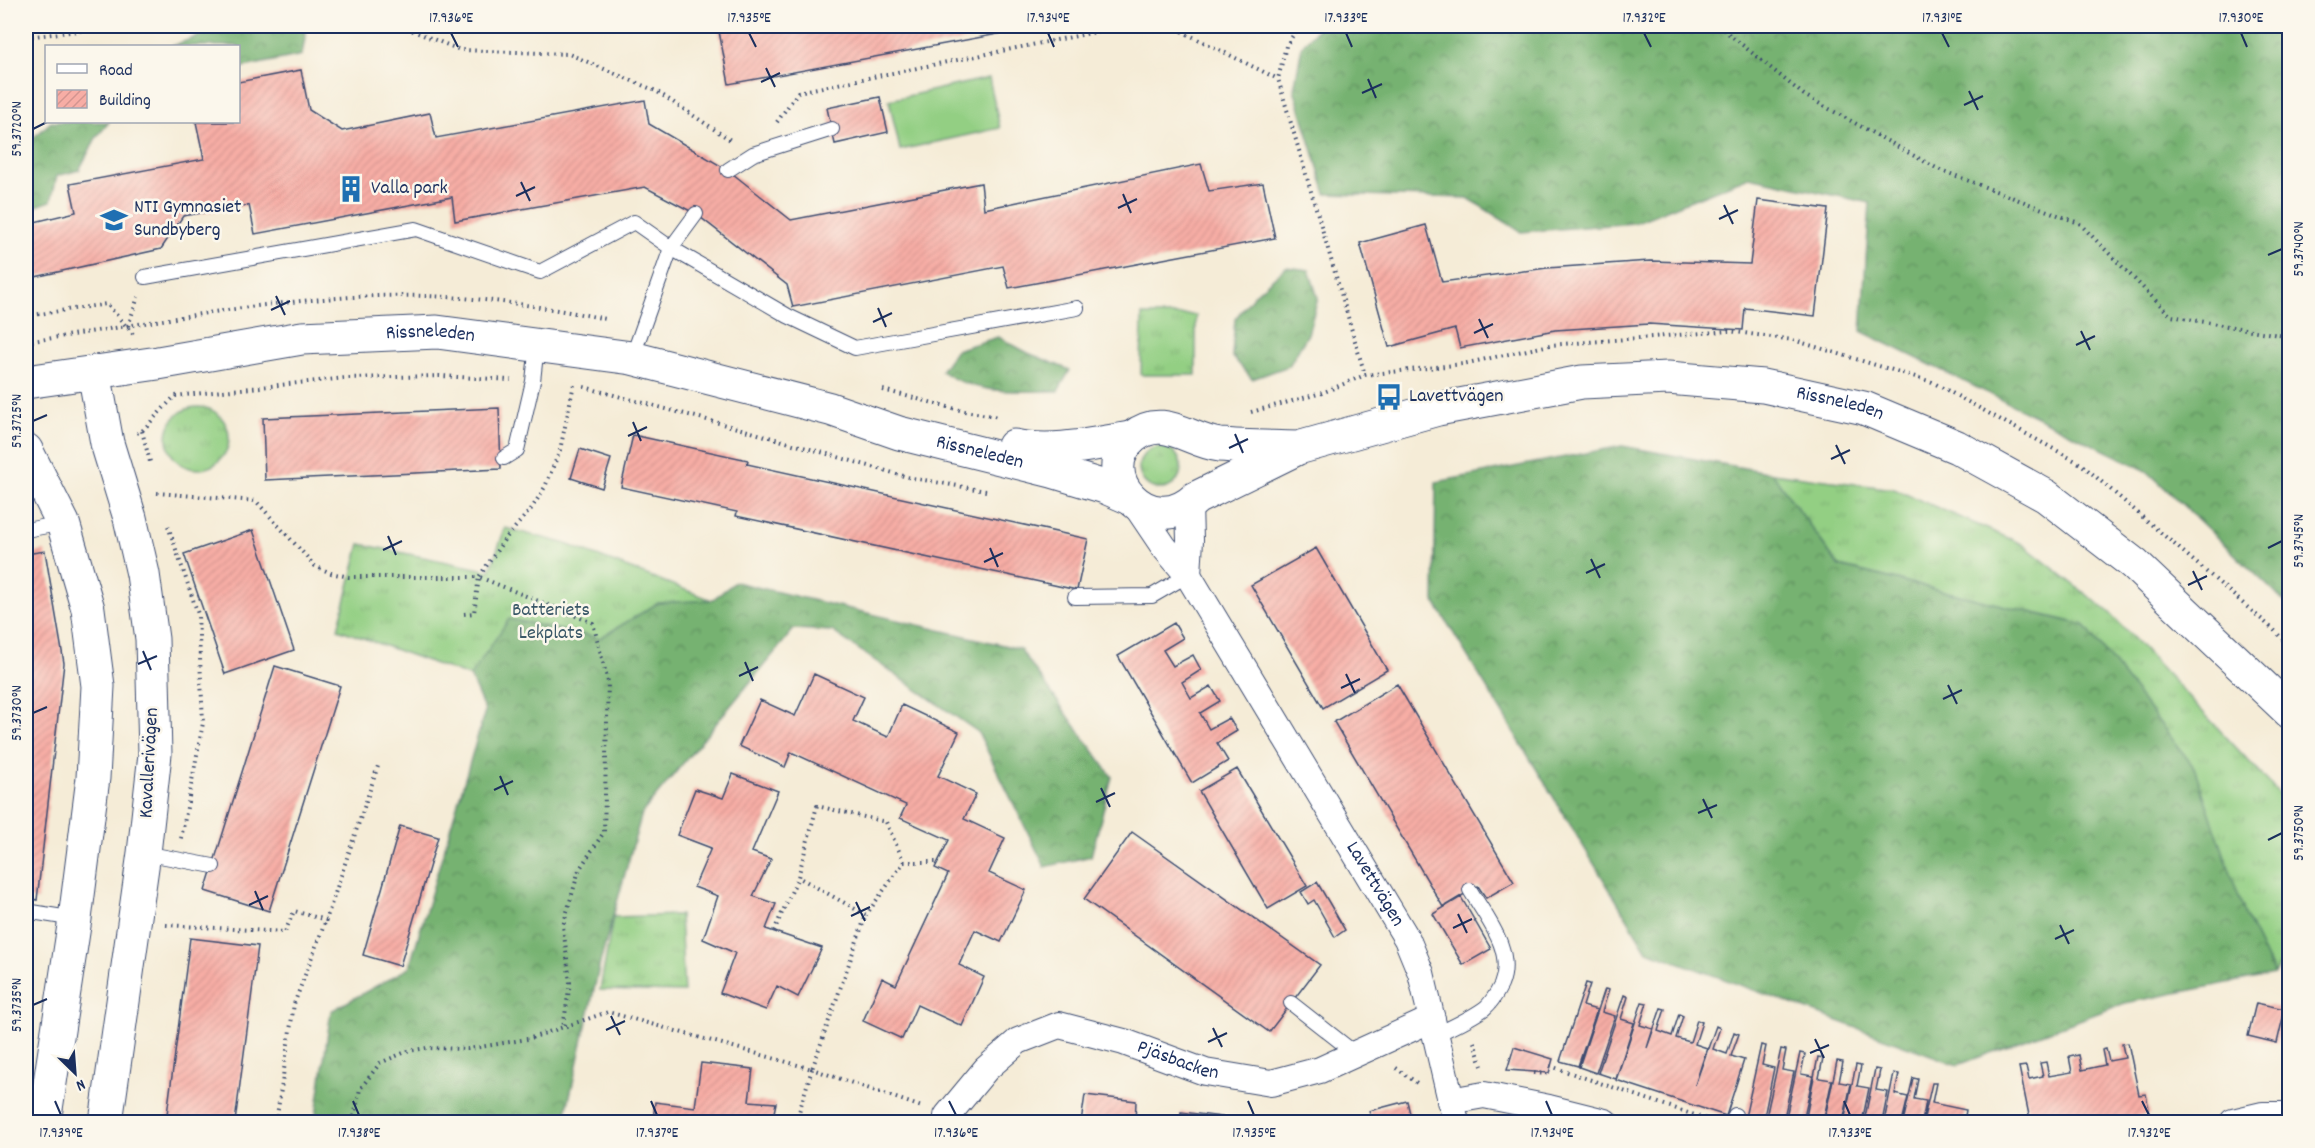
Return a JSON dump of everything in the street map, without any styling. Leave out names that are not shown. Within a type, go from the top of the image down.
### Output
[{"type":"street","name":"Rissneleden","points":[[26,382],[158,363],[302,338],[438,332],[632,358],[830,409],[899,433],[1052,471],[1105,487],[1149,511],[1163,513],[1172,512],[1298,448],[1438,409],[1582,382],[1668,378],[1763,386],[1864,408],[1957,447],[2046,496],[2134,564],[2289,712]]},
{"type":"street","name":"Kavallerivägen","points":[[94,372],[107,443],[130,518],[143,574],[152,639],[155,754],[144,853],[106,1122]]},
{"type":"street","name":"Rissneleden","points":[[830,409],[903,420],[1029,449],[1056,449],[1131,438],[1139,432],[1154,427],[1169,427],[1217,444],[1298,448]]},
{"type":"street","points":[[1185,433],[1201,451],[1205,466],[1204,480],[1192,501],[1188,575]]},
{"type":"street","points":[[1131,438],[1123,451],[1119,470],[1121,484],[1132,500]]},
{"type":"street","points":[[26,450],[63,523],[88,609],[98,686],[93,778],[75,919],[44,1122]]},
{"type":"street","name":"Lavettvägen","points":[[1132,500],[1164,547],[1188,575],[1407,939],[1421,973],[1453,1112]]},
{"type":"street","name":"Pjäsbacken","points":[[947,1116],[986,1069],[1018,1041],[1059,1025],[1124,1042],[1205,1072],[1271,1083],[1320,1070],[1384,1041],[1434,1027]]},
{"type":"street","points":[[1453,1112],[1484,1095],[1605,1122]]},
{"type":"street","points":[[2233,1122],[2263,1115],[2289,1115]]},
{"type":"lane","points":[[728,170],[753,154],[832,129]]},
{"type":"lane","points":[[632,358],[670,248],[696,214]]},
{"type":"lane","points":[[145,277],[416,229],[540,272],[634,222],[670,248],[788,316],[855,348],[1077,308]]},
{"type":"lane","points":[[504,458],[517,450],[533,381],[537,345]]},
{"type":"lane","points":[[26,530],[63,523]]},
{"type":"lane","points":[[1076,597],[1152,596],[1188,575]]},
{"type":"lane","points":[[144,853],[213,866]]},
{"type":"lane","points":[[1434,1027],[1486,1007],[1497,993],[1504,975],[1505,957],[1499,940],[1470,891]]},
{"type":"lane","points":[[26,911],[75,919]]},
{"type":"lane","points":[[1291,1003],[1356,1054]]},
{"type":"path","points":[[26,37],[121,26]]},
{"type":"path","points":[[400,26],[460,50],[568,54],[656,91],[753,154],[798,92],[1126,26]]},
{"type":"path","points":[[1171,26],[1278,79]]},
{"type":"path","points":[[1299,26],[1286,46],[1278,79],[1365,375]]},
{"type":"path","points":[[1719,26],[1804,94],[1938,169],[2079,223],[2171,316],[2289,337]]},
{"type":"path","points":[[26,316],[107,304],[128,327],[145,277]]},
{"type":"path","points":[[107,443],[142,431],[175,396],[345,378],[440,376],[533,381],[574,384],[907,477],[988,491]]},
{"type":"path","points":[[464,614],[474,613],[479,577],[504,540],[532,508],[545,487],[561,450],[574,384]]},
{"type":"path","points":[[157,494],[256,501],[315,566],[331,573],[349,577],[479,577],[593,623],[608,682],[604,832],[579,870],[563,926],[570,983],[563,1028]]},
{"type":"path","points":[[276,1122],[294,1004],[326,920],[378,766]]},
{"type":"path","points":[[774,931],[798,877],[817,806],[886,822],[904,862]]},
{"type":"path","points":[[904,862],[939,862]]},
{"type":"path","points":[[796,1122],[812,1069],[866,915],[904,862]]},
{"type":"path","points":[[798,877],[866,915]]},
{"type":"path","points":[[160,925],[285,932],[294,911],[326,920]]},
{"type":"path","points":[[353,1122],[360,1089],[380,1063],[408,1051],[427,1048],[468,1049],[528,1039],[608,1012],[812,1069],[947,1116]]},
{"type":"path","points":[[1384,1041],[1397,1070],[1426,1088]]},
{"type":"path","points":[[1551,1066],[1716,1122]]},
{"type":"path","points":[[1537,1073],[1548,1074]]},
{"type":"green space","points":[[260,26],[290,26],[306,32],[302,55],[240,68],[240,45],[175,45],[199,36]]},
{"type":"green space","points":[[1320,26],[2289,26],[2289,606],[2147,471],[1861,331],[1870,203],[1749,177],[1634,223],[1521,232],[1468,198],[1326,194],[1294,89],[1302,46]]},
{"type":"green space","points":[[989,78],[1000,128],[900,150],[889,100]]},
{"type":"green space","points":[[50,123],[108,123],[96,138],[79,170],[57,176],[51,201],[26,210],[26,144]]},
{"type":"green space","points":[[1286,267],[1309,270],[1318,298],[1308,334],[1289,366],[1252,379],[1232,356],[1235,319],[1255,294]]},
{"type":"green space","points":[[1142,315],[1196,315],[1196,375],[1141,375]]},
{"type":"green space","points":[[998,337],[1028,353],[1070,370],[1058,391],[1012,391],[983,388],[969,385],[941,371],[956,350]]},
{"type":"green space","points":[[198,407],[210,409],[220,416],[227,426],[229,438],[227,450],[220,460],[210,467],[198,469],[186,467],[176,460],[169,450],[167,438],[169,426],[176,416],[186,409]]},
{"type":"green space","points":[[1622,446],[1772,473],[1839,566],[2084,625],[2194,767],[2246,917],[2274,974],[2125,1003],[1958,1065],[1647,951],[1434,601],[1436,482]]},
{"type":"green space","points":[[1160,447],[1168,448],[1175,453],[1180,460],[1180,476],[1175,483],[1168,488],[1160,489],[1152,488],[1145,483],[1140,476],[1139,468],[1140,460],[1145,453],[1152,448]]},
{"type":"green space","points":[[1772,473],[1894,489],[2022,544],[2109,612],[2289,804],[2289,946],[2274,974],[2246,917],[2084,625],[1839,566]]},
{"type":"green space","name":"Batteriets Lekplats","points":[[505,528],[563,543],[712,600],[597,722],[338,629],[360,544],[490,571]]},
{"type":"green space","points":[[735,582],[1020,649],[1112,777],[1091,856],[1045,867],[978,732],[832,631],[794,629],[642,813],[601,959],[564,1122],[315,1122],[331,1011],[409,968],[485,711],[470,676],[509,619],[600,638],[658,603],[712,600]]},
{"type":"green space","points":[[680,915],[684,992],[600,990],[613,917]]},
{"type":"building","points":[[718,26],[1036,26],[1036,27],[729,84]]},
{"type":"building","name":"Valla park","points":[[301,70],[309,110],[342,131],[430,113],[436,138],[645,100],[649,124],[728,170],[791,220],[981,183],[984,209],[1201,164],[1209,191],[1263,183],[1275,238],[1009,288],[1003,266],[793,307],[787,285],[696,214],[645,187],[455,221],[452,197],[255,234],[249,205],[183,216],[161,249],[26,279],[26,224],[76,212],[70,184],[204,159],[196,123],[240,123],[240,82]]},
{"type":"building","points":[[880,97],[888,132],[835,144],[827,108]]},
{"type":"building","points":[[1758,200],[1828,209],[1815,316],[1745,308],[1743,330],[1649,324],[1555,330],[1460,348],[1455,329],[1389,347],[1360,243],[1426,225],[1442,282],[1547,268],[1650,261],[1750,264]]},
{"type":"building","points":[[499,408],[501,469],[265,480],[263,418]]},
{"type":"building","points":[[633,435],[748,460],[747,464],[1088,539],[1077,590],[736,516],[737,512],[621,487]]},
{"type":"building","points":[[580,449],[611,459],[602,488],[571,478]]},
{"type":"building","points":[[253,530],[294,650],[225,674],[184,554]]},
{"type":"building","points":[[1316,548],[1387,670],[1323,708],[1251,585]]},
{"type":"building","points":[[45,551],[64,663],[37,900],[26,898],[26,554]]},
{"type":"building","points":[[1174,623],[1183,638],[1163,650],[1173,666],[1193,655],[1201,670],[1182,682],[1191,698],[1211,686],[1220,701],[1200,713],[1209,729],[1229,718],[1237,731],[1217,743],[1228,761],[1192,783],[1118,656]]},
{"type":"building","points":[[275,666],[340,686],[269,911],[205,891]]},
{"type":"building","points":[[814,674],[864,697],[853,721],[888,737],[902,705],[959,732],[938,776],[976,794],[964,819],[1005,838],[989,873],[1026,890],[1001,942],[975,930],[959,965],[984,977],[962,1026],[917,1005],[902,1039],[863,1021],[882,978],[896,985],[948,874],[935,868],[949,840],[900,818],[906,805],[791,752],[785,767],[739,746],[760,700],[795,716]]},
{"type":"building","points":[[1397,684],[1514,882],[1486,898],[1478,886],[1443,907],[1334,722]]},
{"type":"building","points":[[1237,769],[1307,886],[1268,909],[1199,791]]},
{"type":"building","points":[[733,774],[778,791],[752,852],[771,859],[753,896],[776,904],[766,929],[822,948],[798,997],[777,986],[766,1010],[720,993],[735,953],[703,939],[718,896],[694,887],[711,848],[677,835],[695,789],[723,798]]},
{"type":"building","points":[[400,826],[438,837],[400,966],[363,955]]},
{"type":"building","points":[[1132,832],[1320,965],[1269,1032],[1084,899]]},
{"type":"building","points":[[1317,882],[1345,930],[1335,937],[1314,900],[1308,904],[1301,892]]},
{"type":"building","points":[[1461,897],[1491,949],[1463,965],[1433,914]]},
{"type":"building","points":[[26,933],[32,934],[27,975],[26,975]]},
{"type":"building","points":[[190,938],[258,946],[235,1122],[166,1122]]},
{"type":"building","points":[[1586,983],[1590,984],[1583,1006],[1597,1010],[1578,1066],[1560,1061]]},
{"type":"building","points":[[1605,989],[1609,990],[1602,1012],[1615,1016],[1596,1073],[1579,1067]]},
{"type":"building","points":[[1624,995],[1628,997],[1621,1019],[1634,1023],[1616,1079],[1598,1073]]},
{"type":"building","points":[[1642,1002],[1647,1003],[1640,1025],[1653,1029],[1647,1048],[1661,1008],[1665,1009],[1658,1031],[1672,1036],[1679,1014],[1683,1016],[1676,1038],[1690,1042],[1697,1020],[1702,1022],[1695,1044],[1707,1048],[1695,1085],[1716,1026],[1720,1028],[1713,1049],[1727,1054],[1734,1032],[1739,1034],[1731,1056],[1744,1060],[1726,1116],[1616,1080]]},
{"type":"building","points":[[2256,1003],[2285,1009],[2277,1043],[2248,1036]]},
{"type":"building","points":[[2128,1043],[2139,1095],[2146,1094],[2150,1114],[2109,1122],[2025,1122],[2030,1120],[2019,1067],[2026,1066],[2029,1079],[2043,1076],[2040,1063],[2046,1062],[2049,1076],[2072,1072],[2069,1057],[2079,1055],[2082,1070],[2105,1065],[2102,1050],[2106,1049],[2109,1061],[2125,1058],[2122,1044]]},
{"type":"building","points":[[1761,1045],[1766,1046],[1762,1065],[1774,1068],[1763,1122],[1744,1122]]},
{"type":"building","points":[[1514,1047],[1553,1059],[1549,1073],[1507,1070]]},
{"type":"building","points":[[1781,1049],[1786,1050],[1782,1070],[1794,1072],[1783,1122],[1765,1122]]},
{"type":"building","points":[[1800,1053],[1805,1054],[1801,1074],[1813,1076],[1803,1122],[1785,1122]]},
{"type":"building","points":[[1818,1057],[1823,1058],[1819,1078],[1832,1080],[1823,1122],[1805,1122]]},
{"type":"building","points":[[1837,1061],[1843,1062],[1839,1082],[1851,1084],[1843,1122],[1824,1122]]},
{"type":"building","points":[[701,1063],[753,1069],[749,1101],[776,1103],[772,1122],[653,1122],[655,1102],[695,1107]]},
{"type":"building","points":[[1856,1065],[1861,1066],[1857,1086],[1869,1088],[1862,1122],[1844,1122]]},
{"type":"building","points":[[1875,1069],[1880,1070],[1876,1090],[1888,1092],[1882,1122],[1864,1122]]},
{"type":"building","points":[[1894,1073],[1899,1074],[1895,1094],[1908,1097],[1902,1122],[1884,1122]]},
{"type":"building","points":[[1913,1078],[1918,1079],[1914,1099],[1926,1101],[1922,1122],[1903,1122]]},
{"type":"building","points":[[1932,1083],[1936,1083],[1932,1103],[1966,1110],[1964,1122],[1923,1122]]},
{"type":"building","points":[[1085,1095],[1136,1101],[1135,1122],[1081,1122]]},
{"type":"building","points":[[1407,1101],[1412,1122],[1372,1122],[1369,1111]]},
{"type":"building","points":[[1181,1112],[1230,1118],[1230,1122],[1180,1122]]},
{"type":"place","name":"Valla park","points":[[351,189]]},
{"type":"place","name":"NTI Gymnasiet Sundbyberg","points":[[114,220]]},
{"type":"place","name":"Lavettvägen","points":[[1389,397]]}]
